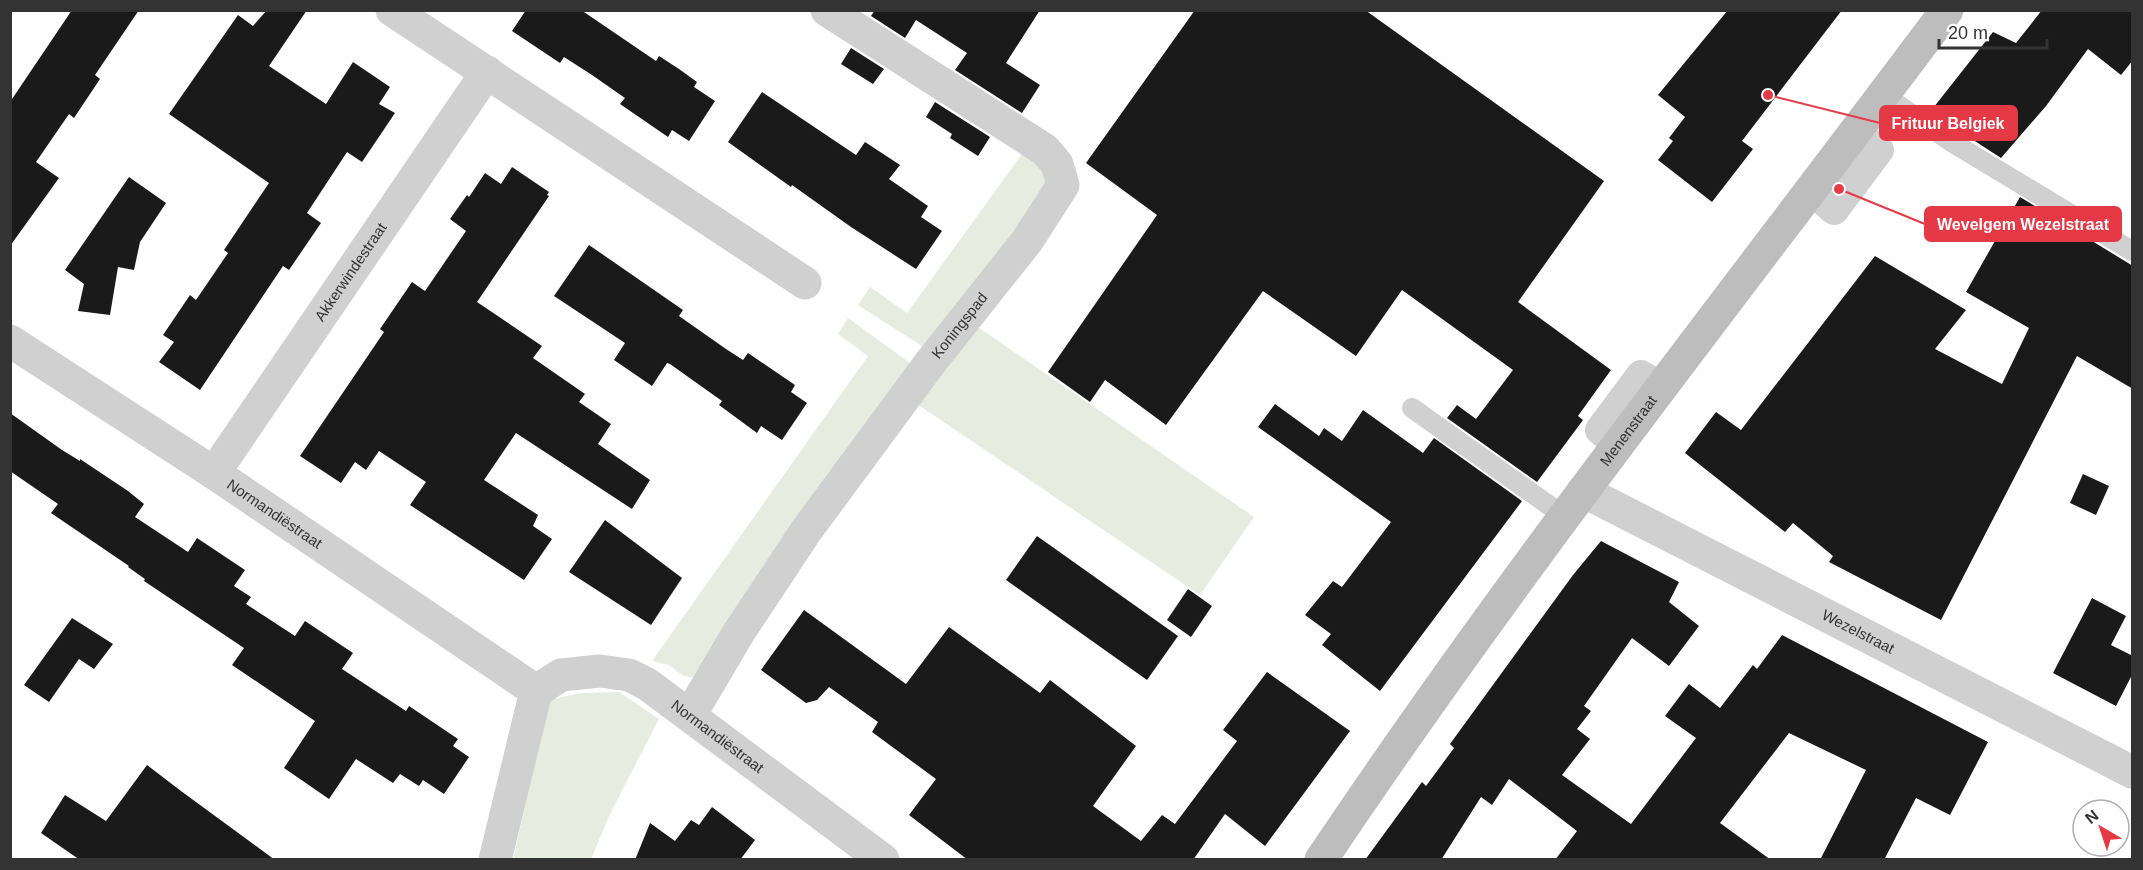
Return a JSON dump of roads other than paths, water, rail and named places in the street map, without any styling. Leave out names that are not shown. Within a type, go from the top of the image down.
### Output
[{"type":"main road","name":"Menenstraat","points":[[1320,860],[1380,770],[1573,503],[1947,10]]},
{"type":"street","points":[[392,10],[805,283]]},
{"type":"street","name":"Koningspad","points":[[690,715],[739,632],[806,531],[930,363],[1027,241],[1063,185],[1057,164],[1046,150],[828,10]]},
{"type":"street","name":"Akkerwindestraat","points":[[214,473],[487,72]]},
{"type":"street","name":"Normandiëstraat","points":[[10,341],[214,473],[536,691],[561,675],[600,671],[629,675],[647,684],[690,715],[883,860]]},
{"type":"street","name":"Wezelstraat","points":[[1573,503],[2133,772]]},
{"type":"street","points":[[495,860],[536,691]]},
{"type":"lane","points":[[1884,95],[1953,143],[2133,251]]},
{"type":"lane","points":[[1412,408],[1573,503]]},
{"type":"place","name":"Frituur Belgiek","points":[[1768,95]]},
{"type":"place","name":"Wevelgem Wezelstraat","points":[[1839,189]]}]
